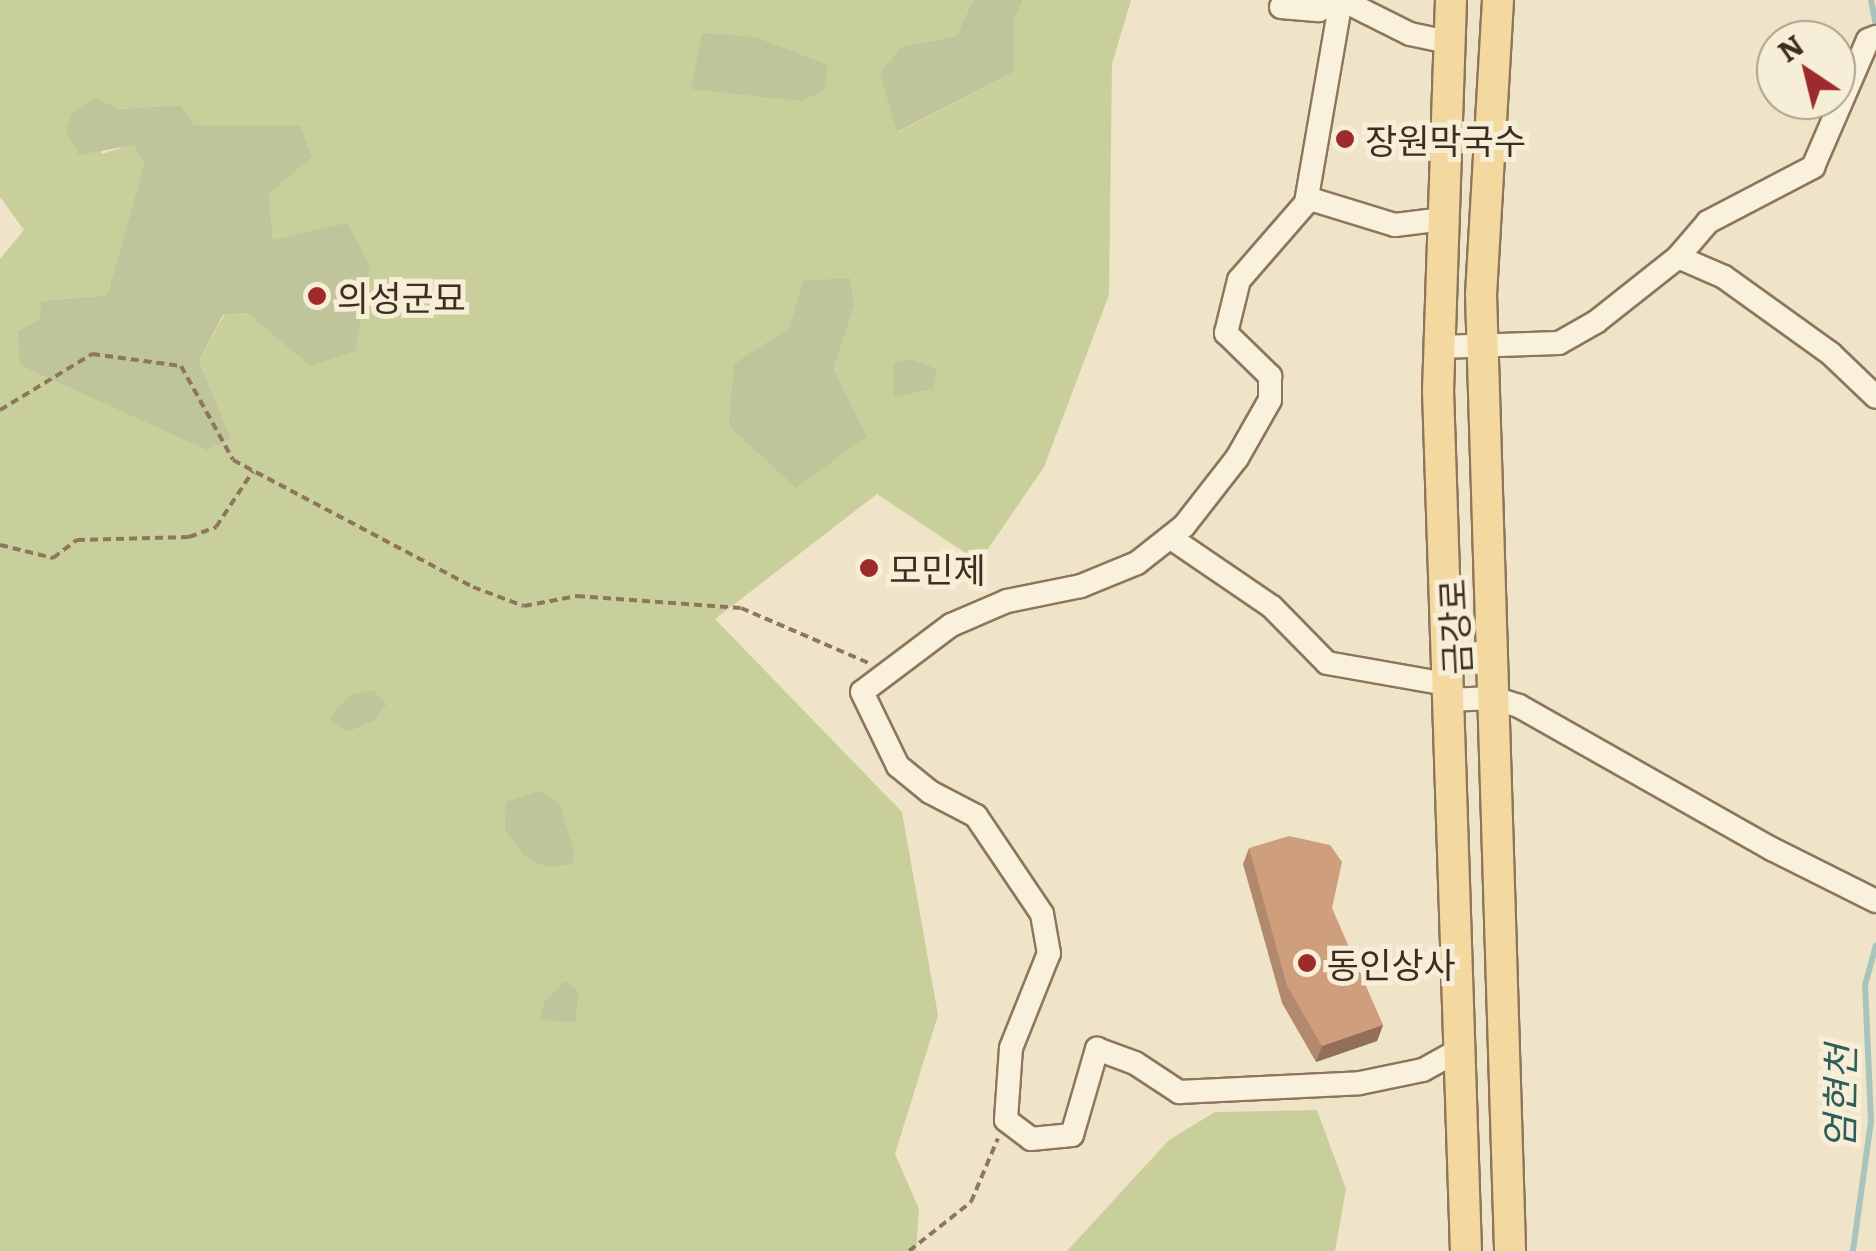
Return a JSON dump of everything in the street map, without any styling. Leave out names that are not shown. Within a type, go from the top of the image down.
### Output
[{"type":"main road","name":"금강로","points":[[1451,0],[1439,347],[1466,1251]]},
{"type":"main road","name":"금강로","points":[[1498,0],[1480,294],[1510,1251]]},
{"type":"street","points":[[1281,6],[1319,10],[1341,0]]},
{"type":"street","points":[[1341,0],[1410,34],[1449,42]]},
{"type":"street","points":[[1341,0],[1307,198],[1239,280],[1226,333],[1270,376],[1270,400],[1237,458],[1171,538],[1137,563],[1081,586],[1007,601],[951,625],[862,692],[898,766],[930,792],[976,816],[1042,914],[1049,954],[1010,1048],[1006,1120],[1031,1139],[1072,1135],[1097,1049],[1136,1063],[1179,1092],[1360,1083],[1423,1070],[1459,1050]]},
{"type":"street","points":[[1439,347],[1560,342],[1596,322],[1678,257],[1708,222],[1813,167],[1872,39]]},
{"type":"street","points":[[1307,198],[1394,225],[1444,220]]},
{"type":"street","points":[[1678,257],[1724,277],[1831,354],[1876,397]]},
{"type":"street","points":[[1171,538],[1272,607],[1326,663],[1519,706],[1876,901]]},
{"type":"path","points":[[0,410],[92,354],[182,366],[234,460],[474,587],[524,606],[577,596],[741,608],[887,671]]},
{"type":"path","points":[[0,544],[53,558],[77,540],[189,537],[216,527],[254,471]]},
{"type":"path","points":[[910,1251],[970,1202],[1006,1120]]},
{"type":"green space","points":[[0,0],[973,0],[956,36],[901,47],[898,132],[1014,72],[1014,20],[1023,0],[1131,0],[1112,64],[1109,295],[1044,467],[979,562],[877,494],[715,619],[902,812],[938,1015],[895,1154],[919,1209],[916,1251],[0,1251],[0,259],[24,230],[0,197]],"holes":[[[181,105],[194,125],[300,127],[269,193],[273,240],[310,366],[247,313],[224,315],[199,361],[231,438],[18,331],[41,319],[41,301],[107,295],[144,164],[134,144],[101,154],[119,109]],[[854,306],[834,369],[867,436],[734,365],[790,327]]]},
{"type":"green space","points":[[973,0],[1023,0],[1014,20],[1014,72],[897,132],[880,74],[901,47],[956,36]]},
{"type":"green space","points":[[702,33],[755,37],[828,65],[824,90],[802,101],[691,89]]},
{"type":"green space","points":[[94,98],[119,109],[181,105],[194,125],[300,126],[312,157],[269,193],[273,240],[347,223],[370,265],[355,351],[310,366],[247,313],[223,315],[199,361],[231,438],[207,450],[20,365],[18,331],[40,319],[41,301],[107,295],[144,164],[134,145],[79,155],[66,131],[72,113]]},
{"type":"green space","points":[[850,278],[854,306],[834,369],[867,436],[796,488],[729,426],[734,364],[790,327],[803,281]]},
{"type":"green space","points":[[908,359],[937,369],[933,389],[894,397],[894,363]]},
{"type":"green space","points":[[373,690],[386,705],[375,720],[347,732],[329,718],[350,695]]},
{"type":"green space","points":[[539,791],[559,802],[574,852],[572,864],[546,867],[524,856],[505,830],[506,802]]},
{"type":"green space","points":[[565,981],[579,992],[575,1022],[539,1020],[546,999]]},
{"type":"green space","points":[[1317,1110],[1346,1189],[1335,1251],[1067,1251],[1169,1140],[1215,1112]]},
{"type":"building","name":"동인상사","points":[[1289,836],[1330,845],[1342,862],[1332,908],[1383,1025],[1322,1046],[1287,986],[1249,848]]},
{"type":"waterway","name":"엄현천","points":[[1871,0],[1876,26]]},
{"type":"waterway","name":"엄현천","points":[[1853,1251],[1871,1121],[1865,985],[1876,945]]},
{"type":"place","name":"장원막국수","points":[[1345,139]]},
{"type":"place","name":"의성군묘","points":[[317,296]]},
{"type":"place","name":"모민제","points":[[869,568]]},
{"type":"place","name":"동인상사","points":[[1307,963]]}]
